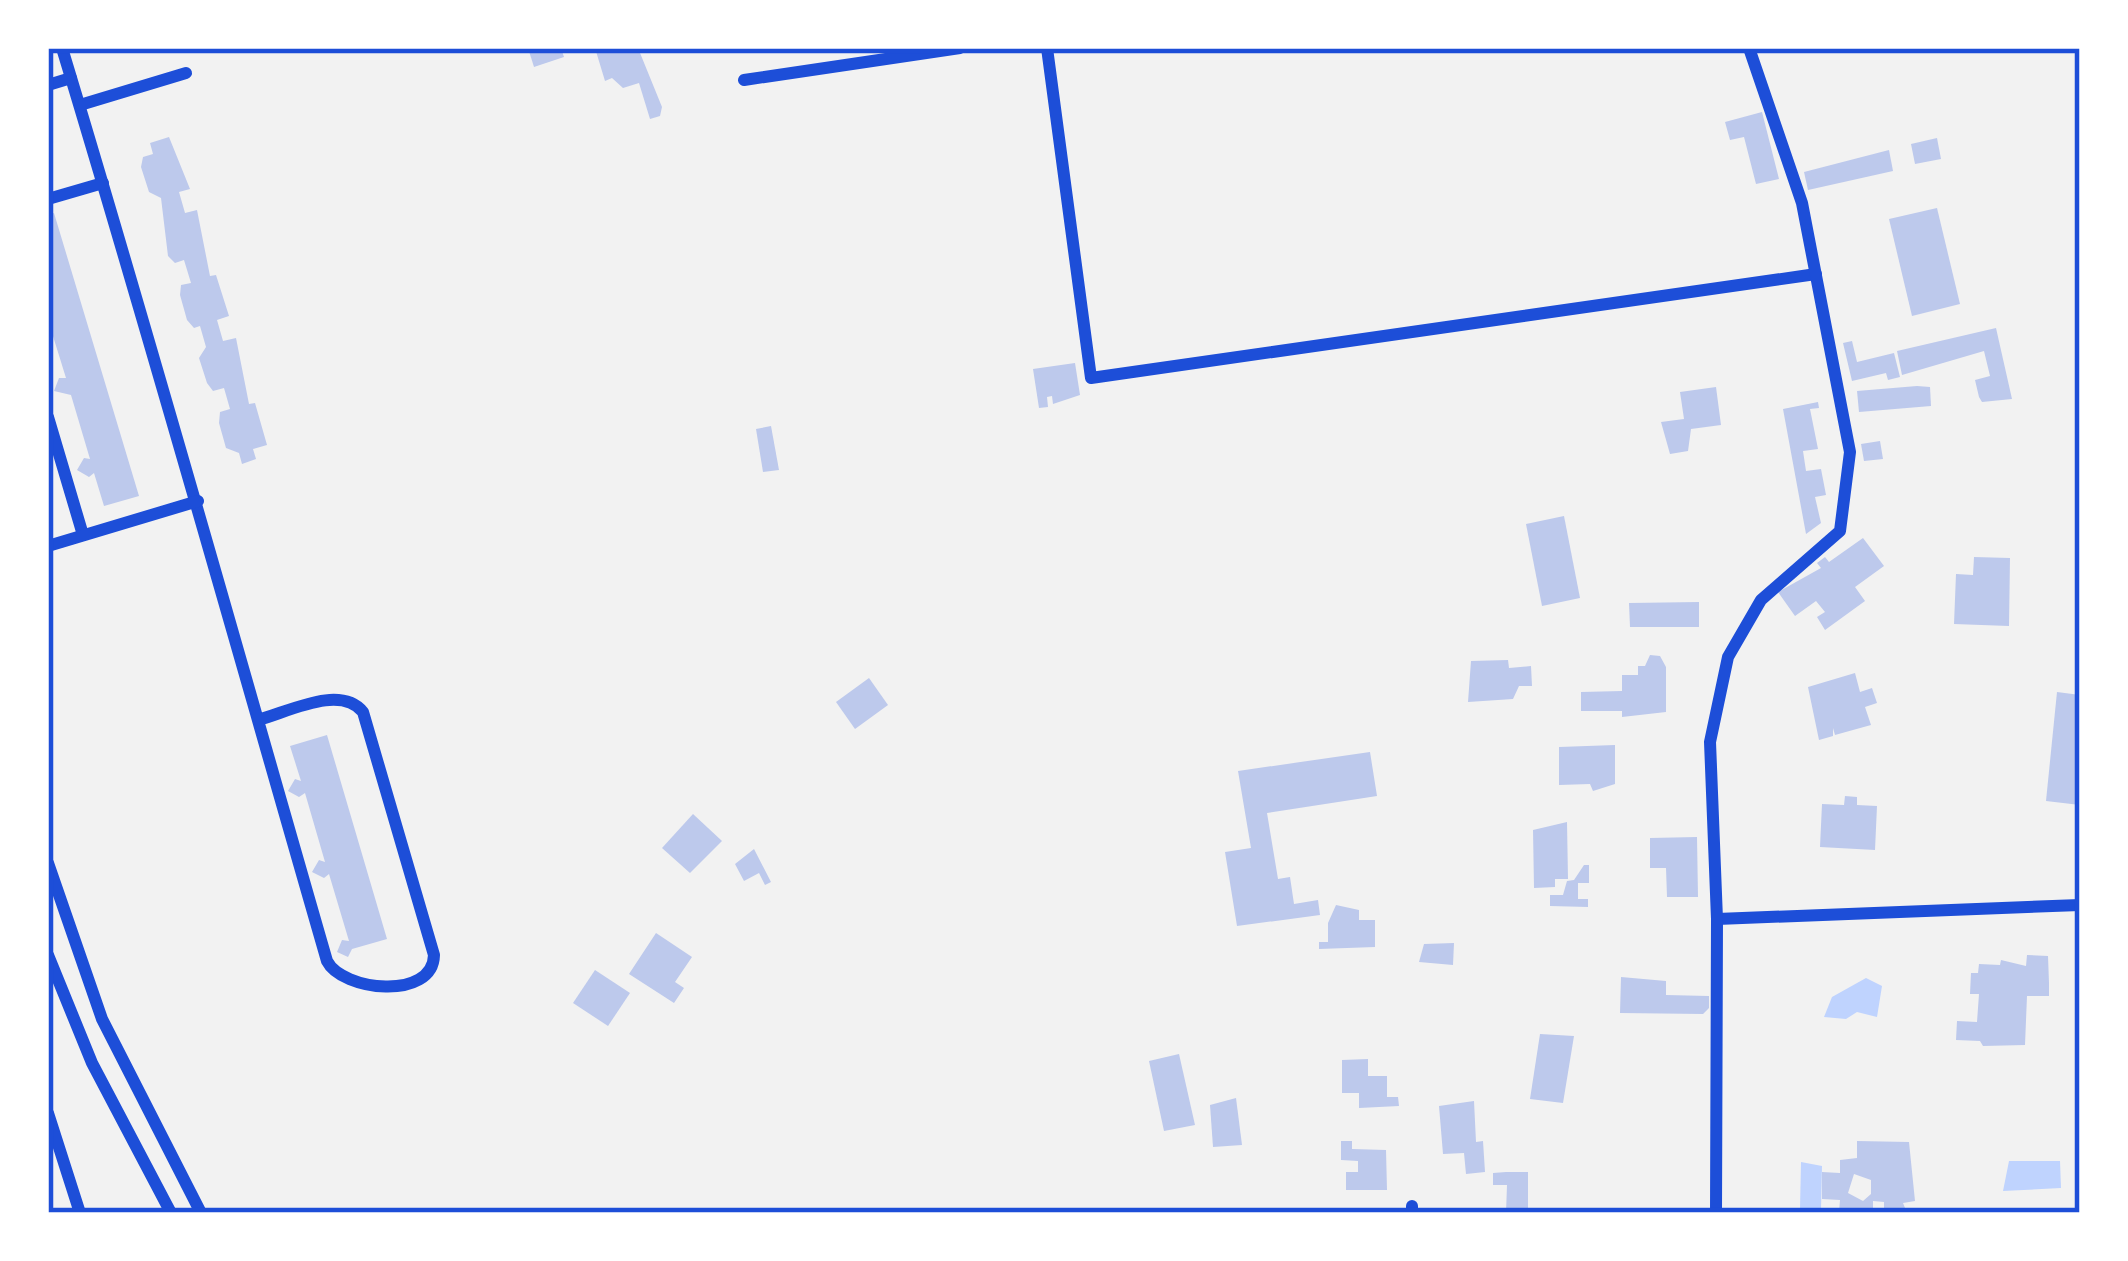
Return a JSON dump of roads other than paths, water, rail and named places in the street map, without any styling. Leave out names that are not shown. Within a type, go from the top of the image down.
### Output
[{"type":"street","points":[[62,48],[198,501],[258,720],[331,969],[348,978],[420,983],[433,969],[434,955],[363,712],[344,698],[258,720]]},
{"type":"street","points":[[744,80],[960,48]]},
{"type":"street","points":[[1047,48],[1091,378],[1816,274]]},
{"type":"street","points":[[1716,1213],[1717,919],[1710,742],[1728,658],[1761,600],[1840,532],[1849,495],[1850,452],[1802,203],[1749,48]]},
{"type":"street","points":[[80,105],[186,73]]},
{"type":"street","points":[[48,85],[71,78]]},
{"type":"street","points":[[48,199],[103,183]]},
{"type":"street","points":[[48,417],[83,536]]},
{"type":"street","points":[[48,545],[198,501]]},
{"type":"street","points":[[48,862],[102,1019],[201,1213]]},
{"type":"street","points":[[1717,919],[2080,905]]},
{"type":"street","points":[[48,956],[92,1063],[171,1213]]},
{"type":"street","points":[[48,1113],[80,1213]]},
{"type":"water","points":[[1866,978],[1882,986],[1877,1017],[1857,1012],[1846,1019],[1824,1017],[1832,997]]},
{"type":"water","points":[[2009,1161],[2060,1161],[2061,1188],[2003,1191]]},
{"type":"water","points":[[1801,1162],[1822,1166],[1821,1209],[1800,1209]]}]
